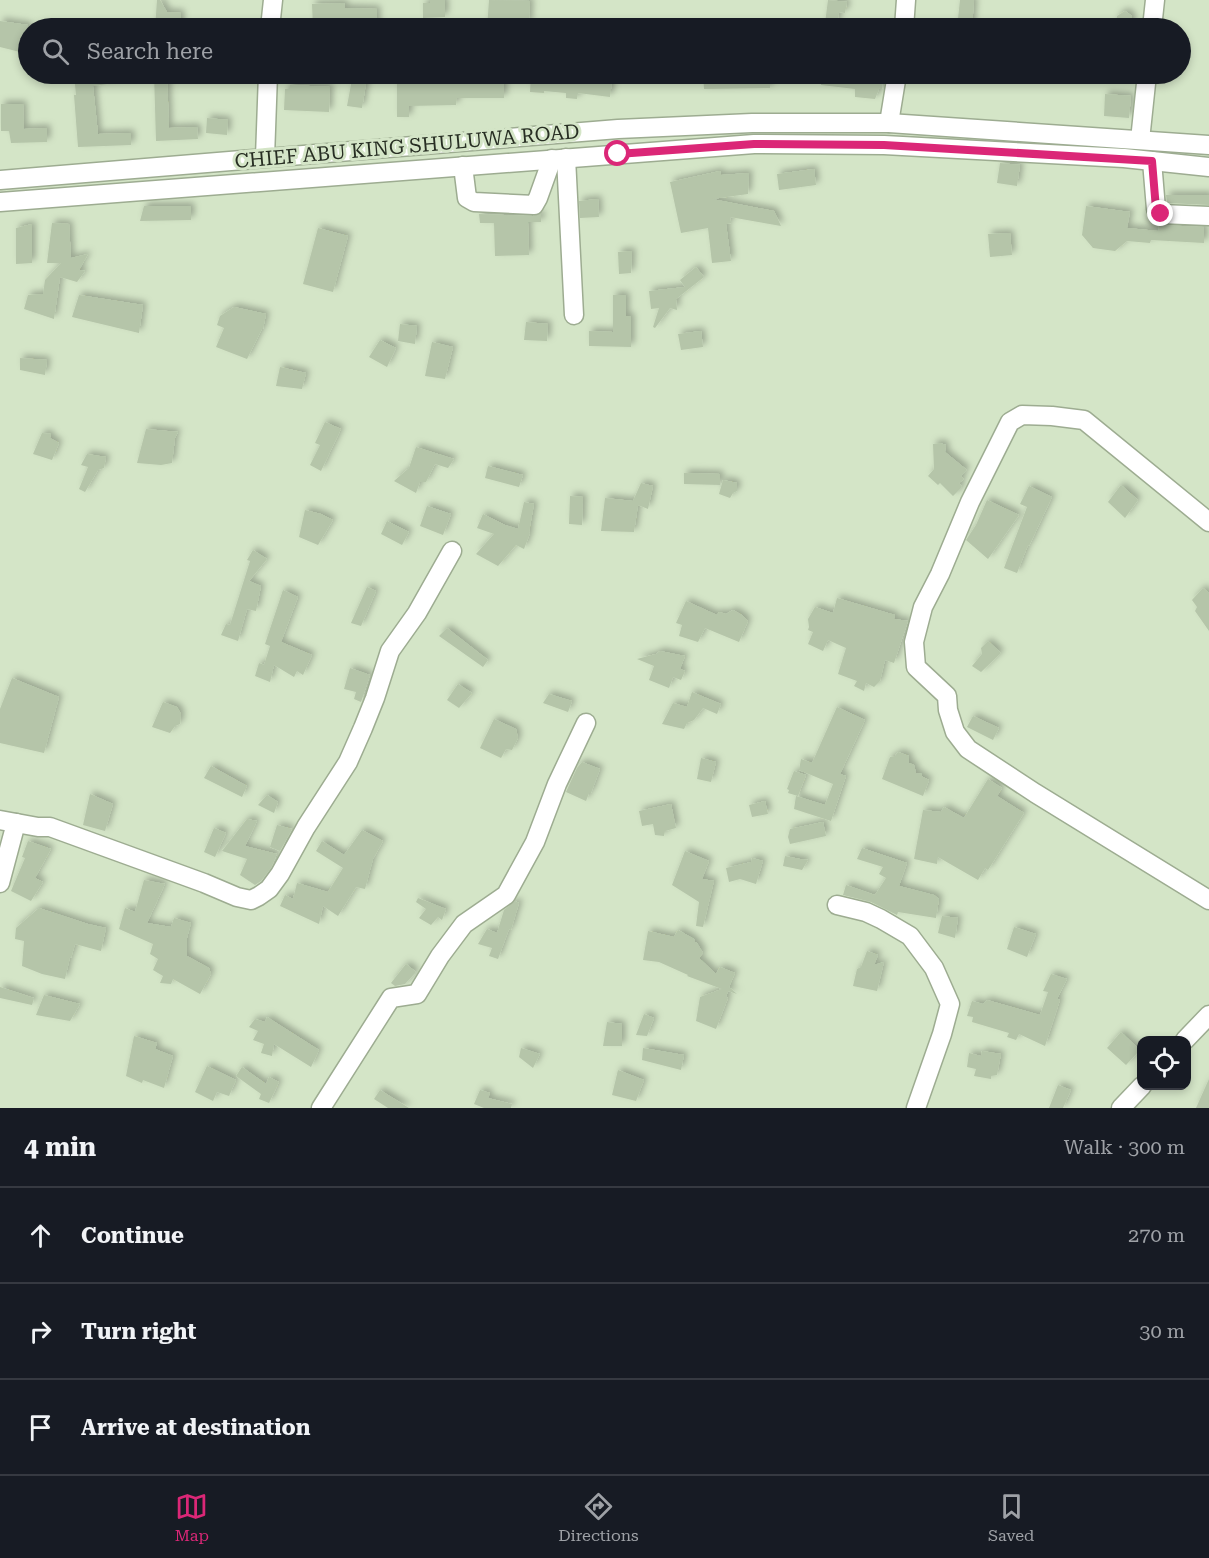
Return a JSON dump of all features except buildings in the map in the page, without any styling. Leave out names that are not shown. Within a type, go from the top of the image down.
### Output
[{"type":"street","points":[[271,18],[273,0]]},
{"type":"street","points":[[905,18],[906,0]]},
{"type":"street","points":[[1153,18],[1155,0]]},
{"type":"street","points":[[266,157],[268,84]]},
{"type":"street","points":[[889,123],[895,84]]},
{"type":"street","points":[[1140,140],[1146,84]]},
{"type":"street","name":"CHIEF ABU KING SHULUWA ROAD","points":[[0,180],[618,129],[752,123],[889,123],[1209,145]]},
{"type":"street","points":[[618,129],[618,154]]},
{"type":"street","points":[[0,202],[754,144],[884,145],[1152,161],[1209,167]]},
{"type":"street","points":[[463,166],[467,198],[470,200],[534,206],[559,158]]},
{"type":"street","points":[[559,158],[574,315]]},
{"type":"street","points":[[1152,161],[1158,212],[1209,216]]},
{"type":"street","points":[[1209,522],[1083,420],[1022,415],[1010,422],[970,502],[940,574],[923,607],[914,642],[916,667],[947,696],[948,710],[955,732],[968,749],[1209,900]]},
{"type":"street","points":[[0,883],[8,821],[56,829],[243,899],[251,900],[260,896],[269,889],[280,874],[306,827],[348,762],[375,698],[390,651],[417,613],[452,551]]},
{"type":"street","points":[[321,1108],[391,998],[417,994],[440,956],[464,924],[506,896],[535,842],[557,784],[586,723]]},
{"type":"street","points":[[837,906],[873,915],[910,936],[934,968],[950,1004],[916,1108]]},
{"type":"street","points":[[1190,1036],[1209,1016]]},
{"type":"street","points":[[1120,1108],[1138,1090]]},
{"type":"route","points":[[618,154],[754,144],[884,145],[1152,161],[1156,209],[1161,214]]}]
